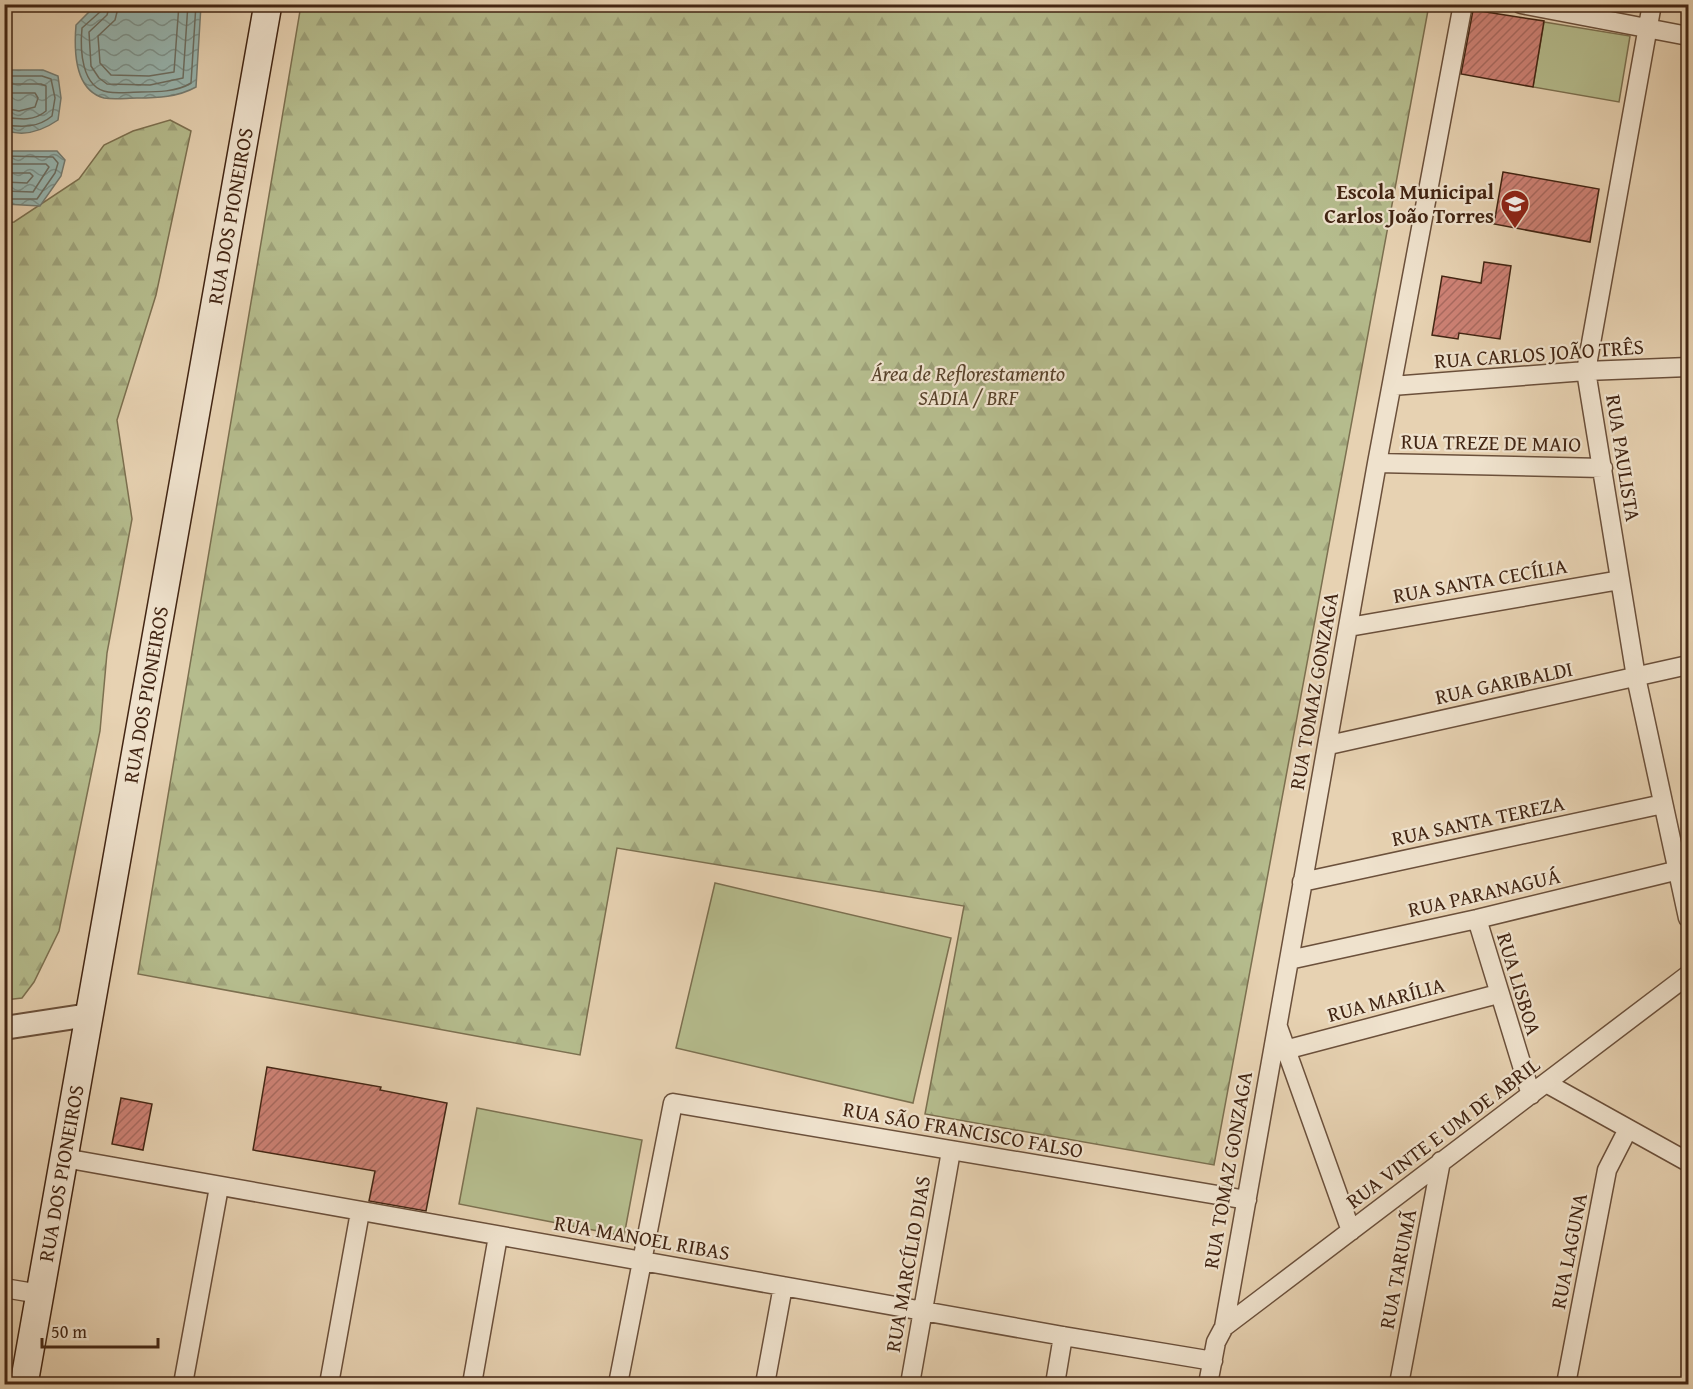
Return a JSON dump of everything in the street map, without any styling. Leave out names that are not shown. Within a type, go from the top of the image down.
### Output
[{"type":"main road","name":"RUA DOS PIONEIROS","points":[[24,1384],[268,4]]},
{"type":"street","name":"RUA TOMAZ GONZAGA","points":[[1208,1384],[1216,1342],[1224,1327],[1276,1023],[1329,745],[1377,463],[1463,4]]},
{"type":"street","points":[[1521,4],[1689,36]]},
{"type":"street","name":"RUA PAULISTA","points":[[1652,4],[1586,371],[1604,468],[1636,677],[1663,804],[1683,869],[1689,918]]},
{"type":"street","name":"RUA CARLOS JOÃO TRÊS","points":[[1392,386],[1586,371],[1689,367]]},
{"type":"street","name":"RUA TREZE DE MAIO","points":[[1377,463],[1604,468]]},
{"type":"street","name":"RUA SANTA CECÍLIA","points":[[1349,627],[1620,580]]},
{"type":"street","name":"RUA GARIBALDI","points":[[1329,745],[1689,665]]},
{"type":"street","name":"RUA SANTA TEREZA","points":[[1302,882],[1663,804]]},
{"type":"street","name":"RUA PARANAGUÁ","points":[[1289,960],[1477,920],[1683,869]]},
{"type":"street","name":"RUA LISBOA","points":[[1477,920],[1531,1095]]},
{"type":"street","name":"RUA VINTE E UM DE ABRIL","points":[[1224,1327],[1689,975]]},
{"type":"street","name":"RUA MARÍLIA","points":[[1285,1050],[1498,994]]},
{"type":"street","points":[[4,1028],[82,1018],[89,1015]]},
{"type":"street","points":[[1276,1023],[1351,1231]]},
{"type":"street","points":[[1546,1083],[1689,1162]]},
{"type":"street","name":"RUA SÃO FRANCISCO FALSO","points":[[642,1261],[673,1103],[1247,1200]]},
{"type":"street","name":"RUA LAGUNA","points":[[1566,1384],[1607,1170],[1628,1129]]},
{"type":"street","name":"RUA MARCÍLIO DIAS","points":[[910,1384],[951,1150]]},
{"type":"street","name":"RUA MANOEL RIBAS","points":[[64,1158],[1212,1361]]},
{"type":"street","name":"RUA TARUMÃ","points":[[1399,1384],[1441,1161]]},
{"type":"street","points":[[183,1384],[219,1187]]},
{"type":"street","points":[[330,1384],[360,1212]]},
{"type":"street","points":[[472,1384],[498,1236]]},
{"type":"street","points":[[618,1384],[642,1261]]},
{"type":"street","points":[[765,1384],[783,1286]]},
{"type":"street","points":[[4,1288],[40,1294]]},
{"type":"street","points":[[1055,1384],[1063,1336]]},
{"type":"green space","name":"Área de Reflorestamento SADIA / BRF","points":[[301,5],[1429,5],[1214,1165],[925,1114],[964,906],[617,848],[580,1055],[138,974]]},
{"type":"green space","points":[[1544,22],[1630,36],[1619,102],[1533,87]]},
{"type":"green space","points":[[170,120],[191,131],[156,295],[117,420],[132,519],[107,653],[100,731],[59,931],[34,982],[22,998],[5,1000],[5,223],[14,222],[79,179],[104,145],[133,131]]},
{"type":"green space","points":[[715,883],[951,938],[913,1103],[676,1048]]},
{"type":"green space","points":[[477,1108],[642,1140],[624,1236],[459,1204]]},
{"type":"water","points":[[102,5],[201,5],[196,87],[175,95],[153,98],[108,99],[94,94],[81,78],[78,68],[75,45],[76,25],[92,9]]},
{"type":"water","points":[[5,70],[43,70],[58,76],[61,98],[58,120],[32,132],[19,133],[5,130]]},
{"type":"water","points":[[4,151],[57,151],[65,160],[61,176],[40,206],[5,204]]},
{"type":"building","points":[[1473,10],[1544,21],[1533,87],[1461,74]]},
{"type":"building","points":[[1503,172],[1599,189],[1590,242],[1494,224]]},
{"type":"building","points":[[1484,262],[1511,266],[1500,339],[1459,333],[1458,339],[1432,335],[1442,276],[1481,283]]},
{"type":"building","points":[[267,1067],[381,1087],[380,1090],[447,1103],[426,1211],[369,1201],[375,1171],[253,1150]]},
{"type":"building","points":[[121,1098],[152,1104],[143,1150],[112,1144]]},
{"type":"place","name":"Escola Municipal Carlos João Torres","points":[[1515,230]]}]
